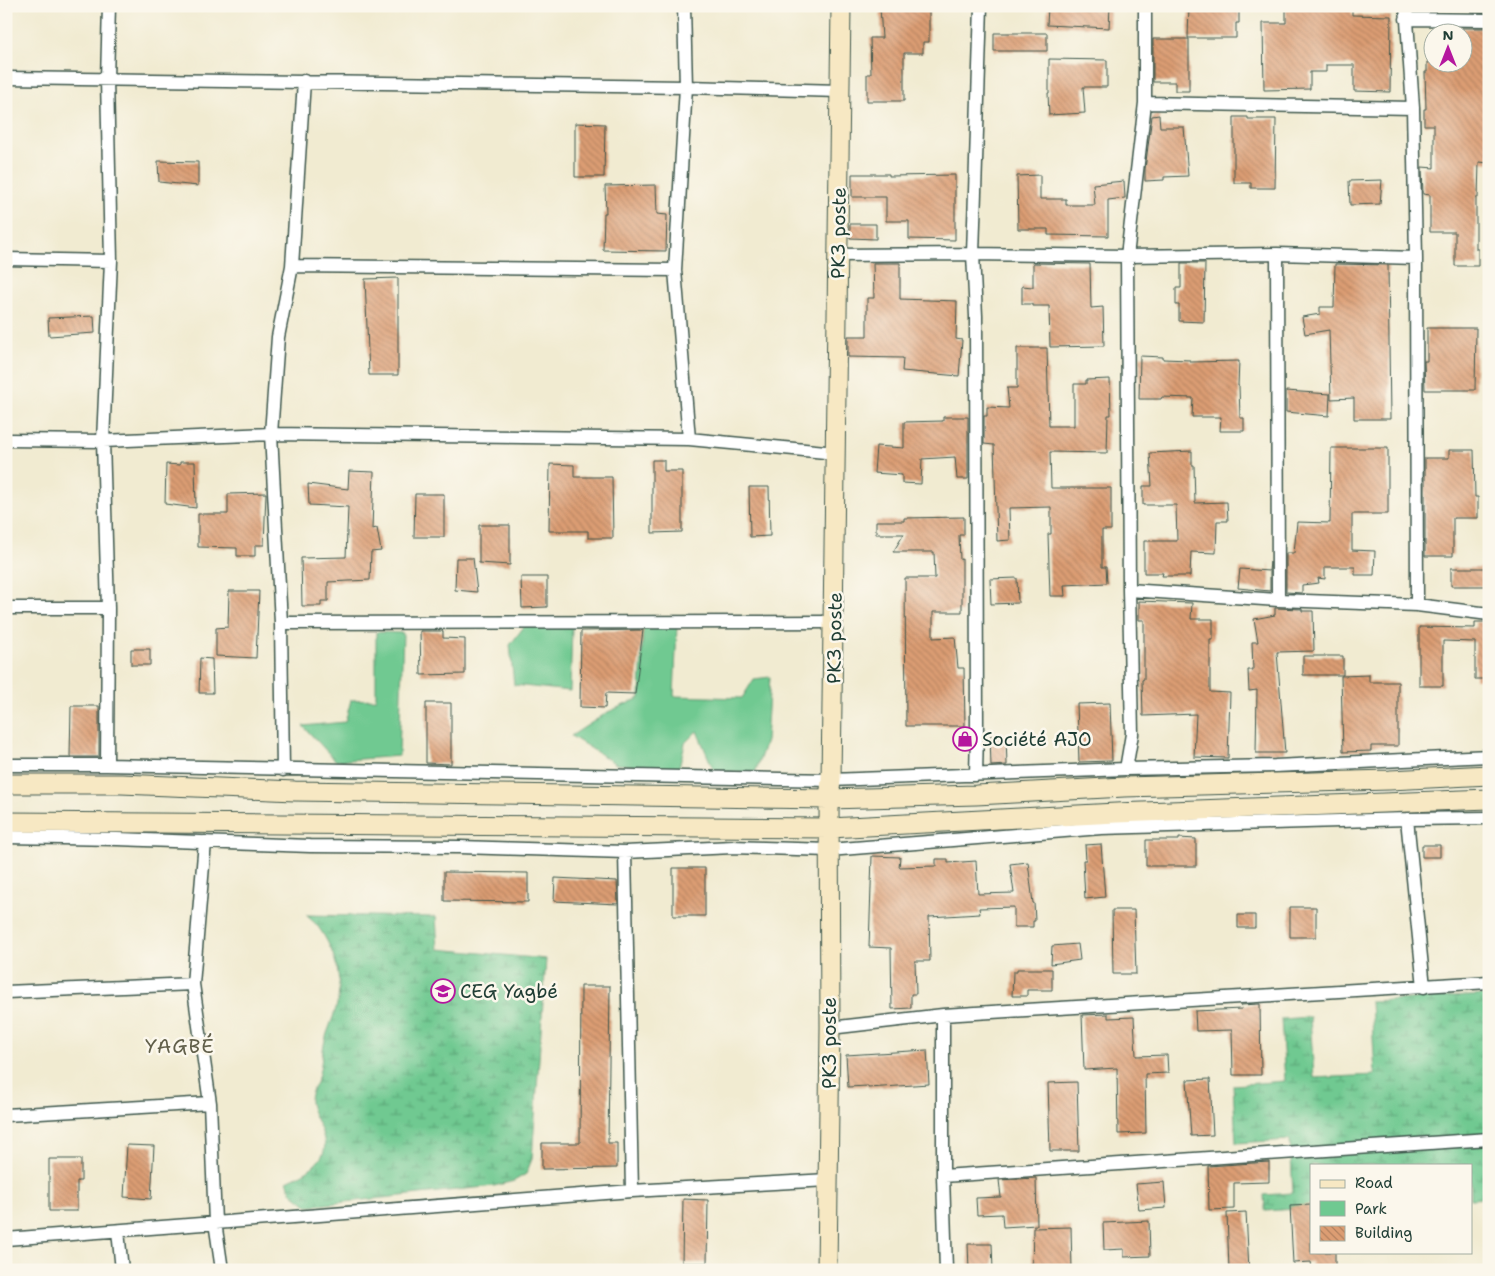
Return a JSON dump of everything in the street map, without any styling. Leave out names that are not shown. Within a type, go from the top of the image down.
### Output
[{"type":"street","points":[[107,765],[108,608],[103,441],[111,261],[107,79],[109,6]]},
{"type":"street","points":[[684,6],[686,87],[675,270],[689,439]]},
{"type":"street","name":"PK3 poste","points":[[827,1270],[830,1028],[829,850],[834,622],[841,6]]},
{"type":"street","points":[[976,775],[978,732],[976,316],[973,254],[981,6]]},
{"type":"street","points":[[1126,769],[1132,734],[1126,256],[1145,104],[1145,6]]},
{"type":"street","points":[[1417,605],[1416,258],[1413,108],[1406,13],[1489,20]]},
{"type":"street","points":[[6,78],[304,81],[840,91]]},
{"type":"street","points":[[283,770],[281,623],[272,434],[278,338],[292,266],[304,81]]},
{"type":"street","points":[[1145,104],[1413,108]]},
{"type":"street","points":[[837,255],[1126,256],[1277,254],[1416,258]]},
{"type":"street","points":[[1277,254],[1278,600]]},
{"type":"street","points":[[6,259],[111,261]]},
{"type":"street","points":[[292,266],[675,270]]},
{"type":"street","points":[[6,440],[103,441],[272,434],[689,439],[836,453]]},
{"type":"street","points":[[1129,590],[1278,600],[1417,605],[1489,614]]},
{"type":"street","points":[[6,608],[108,608]]},
{"type":"street","points":[[281,623],[834,622]]},
{"type":"street","points":[[6,784],[120,784],[295,791],[830,789],[976,775],[1275,766],[1489,756]]},
{"type":"street","points":[[6,766],[107,765],[283,770],[976,795],[1124,787],[1390,780],[1489,775]]},
{"type":"street","points":[[6,822],[830,828],[1116,812],[1489,799]]},
{"type":"street","points":[[6,837],[117,838],[310,846],[460,847],[625,852],[733,847],[829,850],[1101,828],[1489,818]]},
{"type":"street","points":[[1406,819],[1424,987]]},
{"type":"street","points":[[205,842],[193,984],[210,1103],[215,1222],[222,1270]]},
{"type":"street","points":[[625,852],[632,1191]]},
{"type":"street","points":[[830,1028],[943,1014],[1489,982]]},
{"type":"street","points":[[6,992],[193,984]]},
{"type":"street","points":[[943,1014],[942,1176],[946,1270]]},
{"type":"street","points":[[6,1115],[210,1103]]},
{"type":"street","points":[[942,1176],[1489,1139]]},
{"type":"street","points":[[6,1238],[632,1191],[828,1180]]},
{"type":"street","points":[[118,1231],[122,1270]]},
{"type":"green space","points":[[526,624],[572,627],[570,691],[514,685],[510,645]]},
{"type":"green space","points":[[643,625],[677,627],[674,696],[742,698],[754,679],[770,677],[766,741],[755,773],[714,771],[697,731],[685,743],[678,772],[654,771],[637,766],[616,764],[571,736],[608,712],[640,698]]},
{"type":"green space","points":[[376,632],[403,633],[399,756],[336,761],[303,726],[345,722],[351,700],[376,699]]},
{"type":"green space","points":[[306,915],[436,917],[438,949],[546,959],[532,1159],[526,1174],[514,1181],[494,1186],[308,1206],[292,1193],[287,1181],[316,1163],[323,1154],[325,1147],[310,1099],[319,1074],[324,1044],[336,1008],[339,987],[334,956],[330,946],[318,926]]},
{"type":"green space","points":[[1489,995],[1489,1198],[1472,1199],[1472,1164],[1310,1164],[1310,1208],[1265,1211],[1264,1195],[1293,1193],[1290,1140],[1236,1143],[1233,1085],[1285,1081],[1281,1019],[1310,1017],[1314,1078],[1375,1075],[1371,1001]]},
{"type":"building","points":[[929,6],[929,42],[923,42],[923,53],[904,53],[904,101],[867,101],[867,74],[871,74],[870,38],[882,38],[880,7]]},
{"type":"building","points":[[1048,6],[1110,6],[1109,28],[1047,25]]},
{"type":"building","points":[[1189,6],[1239,6],[1239,23],[1236,23],[1236,38],[1188,38]]},
{"type":"building","points":[[1286,6],[1352,6],[1352,15],[1391,16],[1390,92],[1354,91],[1354,65],[1326,65],[1326,72],[1310,72],[1310,89],[1264,90],[1263,23],[1286,23]]},
{"type":"building","points":[[1472,28],[1489,28],[1489,163],[1479,162],[1478,198],[1476,198],[1478,266],[1455,266],[1455,232],[1430,232],[1430,195],[1423,194],[1422,167],[1434,168],[1434,125],[1424,125],[1424,109],[1426,109],[1425,72],[1472,72]]},
{"type":"building","points":[[994,33],[1047,33],[1047,51],[994,51]]},
{"type":"building","points":[[1153,39],[1189,39],[1189,91],[1175,91],[1175,82],[1153,82]]},
{"type":"building","points":[[1049,59],[1107,60],[1107,87],[1083,87],[1085,113],[1049,115]]},
{"type":"building","points":[[1159,115],[1160,127],[1184,127],[1188,176],[1164,177],[1164,180],[1145,181],[1152,116]]},
{"type":"building","points":[[1234,117],[1276,119],[1275,188],[1251,188],[1251,183],[1234,183]]},
{"type":"building","points":[[575,123],[605,124],[604,177],[575,177]]},
{"type":"building","points":[[158,161],[198,162],[198,186],[159,182]]},
{"type":"building","points":[[852,174],[889,174],[889,176],[955,175],[955,240],[909,239],[909,221],[886,221],[886,197],[852,197]]},
{"type":"building","points":[[1040,175],[1040,199],[1066,199],[1066,205],[1095,205],[1093,184],[1124,181],[1125,198],[1108,200],[1108,236],[1048,235],[1048,229],[1018,229],[1017,176]]},
{"type":"building","points":[[1382,180],[1380,204],[1350,205],[1349,181]]},
{"type":"building","points":[[656,185],[657,214],[667,215],[666,251],[603,250],[604,213],[606,213],[605,186]]},
{"type":"building","points":[[850,224],[876,224],[876,239],[850,238]]},
{"type":"building","points":[[873,263],[900,263],[900,299],[957,301],[956,339],[962,340],[959,376],[902,371],[903,358],[848,357],[848,336],[867,336],[867,298],[874,298]]},
{"type":"building","points":[[1033,263],[1090,264],[1091,308],[1103,307],[1104,346],[1050,347],[1049,306],[1022,304],[1022,286],[1033,287]]},
{"type":"building","points":[[1181,263],[1205,263],[1204,322],[1179,321],[1179,305],[1176,305],[1176,288],[1181,288]]},
{"type":"building","points":[[1335,264],[1388,265],[1390,419],[1354,419],[1354,398],[1331,399],[1329,330],[1305,334],[1302,317],[1320,314],[1320,307],[1334,307]]},
{"type":"building","points":[[398,278],[398,375],[369,375],[365,279]]},
{"type":"building","points":[[94,316],[95,333],[49,336],[48,318]]},
{"type":"building","points":[[1427,328],[1476,328],[1475,390],[1425,390],[1424,361],[1427,361]]},
{"type":"building","points":[[1017,348],[1047,348],[1049,426],[1074,426],[1074,384],[1086,384],[1086,380],[1110,379],[1111,415],[1108,415],[1107,453],[1050,452],[1051,488],[1111,488],[1111,530],[1102,530],[1102,567],[1106,567],[1107,583],[1064,585],[1065,596],[1050,596],[1048,534],[1051,534],[1051,507],[1009,508],[1010,540],[997,541],[994,445],[984,444],[984,416],[987,416],[987,407],[1009,408],[1007,388],[1017,388]]},
{"type":"building","points":[[1140,356],[1190,360],[1190,362],[1239,361],[1240,418],[1244,418],[1244,431],[1220,431],[1221,417],[1192,417],[1193,398],[1162,397],[1161,399],[1139,399]]},
{"type":"building","points":[[1286,391],[1330,394],[1329,416],[1286,412]]},
{"type":"building","points":[[943,417],[968,417],[968,479],[957,479],[955,457],[922,459],[921,484],[902,483],[902,475],[874,473],[876,446],[904,448],[904,422],[943,421]]},
{"type":"building","points":[[1331,448],[1388,448],[1388,514],[1352,514],[1352,550],[1375,551],[1374,575],[1355,575],[1355,567],[1325,567],[1325,579],[1318,578],[1319,583],[1302,585],[1302,593],[1286,592],[1286,553],[1294,553],[1297,522],[1330,523]]},
{"type":"building","points":[[1449,450],[1474,450],[1475,497],[1478,497],[1478,518],[1453,518],[1453,556],[1425,556],[1425,458],[1449,458]]},
{"type":"building","points":[[1192,451],[1195,503],[1227,502],[1228,521],[1217,521],[1216,553],[1191,552],[1190,576],[1162,576],[1163,573],[1144,573],[1144,541],[1177,541],[1176,505],[1143,505],[1143,486],[1152,486],[1150,453]]},
{"type":"building","points":[[652,460],[664,460],[664,471],[682,471],[682,532],[652,533]]},
{"type":"building","points":[[180,462],[195,462],[196,508],[165,504],[166,464],[180,465]]},
{"type":"building","points":[[550,464],[574,465],[574,477],[612,477],[613,538],[588,538],[588,531],[549,531]]},
{"type":"building","points":[[349,471],[374,472],[372,529],[377,528],[381,551],[371,552],[370,580],[328,582],[328,601],[321,601],[321,606],[302,606],[301,558],[346,557],[348,507],[309,505],[308,484],[348,489]]},
{"type":"building","points":[[749,487],[769,487],[770,536],[750,537]]},
{"type":"building","points":[[266,493],[264,545],[255,545],[255,556],[237,556],[237,548],[198,547],[198,514],[228,514],[228,494]]},
{"type":"building","points":[[415,494],[444,494],[444,537],[414,537]]},
{"type":"building","points":[[964,517],[964,535],[959,535],[960,560],[962,559],[962,612],[933,612],[933,638],[955,637],[958,668],[964,668],[965,726],[906,726],[905,578],[935,578],[934,552],[893,552],[904,534],[876,534],[876,521],[904,521],[904,518]]},
{"type":"building","points":[[479,525],[510,525],[510,565],[479,563]]},
{"type":"building","points":[[456,558],[473,558],[477,592],[455,590]]},
{"type":"building","points":[[1270,562],[1270,591],[1238,588],[1240,569],[1269,571]]},
{"type":"building","points":[[1451,568],[1489,568],[1489,586],[1451,586]]},
{"type":"building","points":[[521,577],[547,577],[547,607],[522,608]]},
{"type":"building","points":[[1017,578],[1018,603],[991,604],[990,579]]},
{"type":"building","points":[[229,591],[259,591],[256,658],[216,656],[216,628],[228,627]]},
{"type":"building","points":[[1139,601],[1192,603],[1191,619],[1213,619],[1213,640],[1210,640],[1210,692],[1230,693],[1228,758],[1194,757],[1196,714],[1143,716],[1144,620],[1139,620]]},
{"type":"building","points":[[1275,608],[1313,611],[1314,651],[1277,652],[1285,753],[1256,753],[1257,690],[1249,691],[1248,670],[1253,670],[1252,642],[1258,642],[1254,619],[1275,615]]},
{"type":"building","points":[[1475,622],[1489,622],[1489,679],[1475,679],[1475,642],[1443,641],[1443,686],[1419,686],[1419,627],[1475,628]]},
{"type":"building","points":[[643,630],[635,694],[606,693],[605,708],[580,707],[581,631]]},
{"type":"building","points":[[420,631],[443,631],[443,638],[465,639],[465,674],[421,675]]},
{"type":"building","points":[[131,649],[150,649],[150,665],[131,665]]},
{"type":"building","points":[[1303,656],[1343,656],[1343,675],[1303,675]]},
{"type":"building","points":[[200,658],[212,659],[213,693],[199,693]]},
{"type":"building","points":[[1369,675],[1369,682],[1398,682],[1398,746],[1371,746],[1371,751],[1343,752],[1341,676]]},
{"type":"building","points":[[426,703],[451,703],[451,764],[426,763]]},
{"type":"building","points":[[1110,703],[1112,761],[1079,762],[1077,704]]},
{"type":"building","points":[[71,706],[99,706],[99,757],[70,757]]},
{"type":"building","points":[[1006,735],[1007,765],[991,766],[990,736]]},
{"type":"building","points":[[1179,838],[1196,839],[1196,866],[1146,866],[1146,840],[1179,840]]},
{"type":"building","points":[[1101,844],[1105,897],[1085,899],[1083,860],[1086,860],[1085,845]]},
{"type":"building","points":[[1422,845],[1440,845],[1440,857],[1422,857]]},
{"type":"building","points":[[872,856],[900,857],[899,867],[936,866],[936,859],[948,859],[948,863],[976,861],[978,894],[1014,893],[1010,864],[1028,862],[1034,903],[1035,921],[1033,921],[1033,927],[1014,927],[1014,907],[979,908],[980,914],[929,917],[930,961],[915,961],[916,994],[911,994],[911,1008],[892,1009],[891,948],[869,947]]},
{"type":"building","points":[[673,868],[705,868],[705,916],[673,916]]},
{"type":"building","points":[[444,872],[528,873],[528,902],[444,901]]},
{"type":"building","points":[[555,878],[617,881],[618,904],[554,901]]},
{"type":"building","points":[[1290,907],[1316,907],[1316,937],[1290,937]]},
{"type":"building","points":[[1112,910],[1134,910],[1136,974],[1113,974]]},
{"type":"building","points":[[1238,915],[1255,915],[1255,928],[1238,928]]},
{"type":"building","points":[[1078,944],[1080,960],[1051,964],[1052,946]]},
{"type":"building","points":[[1017,969],[1052,969],[1052,990],[1027,990],[1027,996],[1012,996],[1013,972],[1017,972]]},
{"type":"building","points":[[581,986],[610,986],[608,1143],[617,1143],[617,1168],[542,1169],[542,1143],[580,1143]]},
{"type":"building","points":[[1260,1004],[1261,1075],[1233,1075],[1232,1030],[1196,1031],[1195,1011],[1242,1009],[1241,1005]]},
{"type":"building","points":[[1108,1014],[1108,1018],[1134,1017],[1136,1056],[1167,1055],[1168,1073],[1145,1074],[1146,1133],[1118,1134],[1117,1068],[1084,1070],[1082,1015]]},
{"type":"building","points":[[927,1050],[929,1084],[868,1088],[868,1086],[848,1087],[846,1055]]},
{"type":"building","points":[[1210,1079],[1213,1135],[1191,1136],[1187,1080]]},
{"type":"building","points":[[1077,1082],[1079,1151],[1050,1151],[1048,1083]]},
{"type":"building","points":[[127,1145],[154,1146],[151,1199],[124,1197]]},
{"type":"building","points":[[49,1159],[81,1159],[81,1181],[77,1181],[77,1211],[49,1211]]},
{"type":"building","points":[[1269,1162],[1269,1182],[1234,1183],[1234,1209],[1209,1210],[1208,1166]]},
{"type":"building","points":[[1036,1178],[1037,1225],[1003,1227],[1002,1214],[977,1215],[976,1198],[1001,1197],[999,1180]]},
{"type":"building","points":[[1164,1182],[1166,1208],[1139,1210],[1136,1184]]},
{"type":"building","points":[[683,1199],[708,1200],[707,1263],[682,1263]]},
{"type":"building","points":[[1310,1205],[1310,1254],[1335,1254],[1335,1266],[1312,1268],[1311,1262],[1293,1263],[1290,1206]]},
{"type":"building","points":[[1246,1212],[1249,1270],[1229,1270],[1227,1213]]},
{"type":"building","points":[[1149,1221],[1150,1256],[1124,1257],[1124,1249],[1104,1250],[1103,1223]]},
{"type":"building","points":[[1071,1227],[1072,1270],[1032,1270],[1033,1228]]},
{"type":"building","points":[[968,1244],[992,1244],[993,1270],[969,1270]]},
{"type":"place","name":"Société AJO","points":[[965,739]]},
{"type":"place","name":"CEG Yagbé","points":[[443,991]]},
{"type":"district","name":"YAGBÉ","points":[[180,1046]]}]
